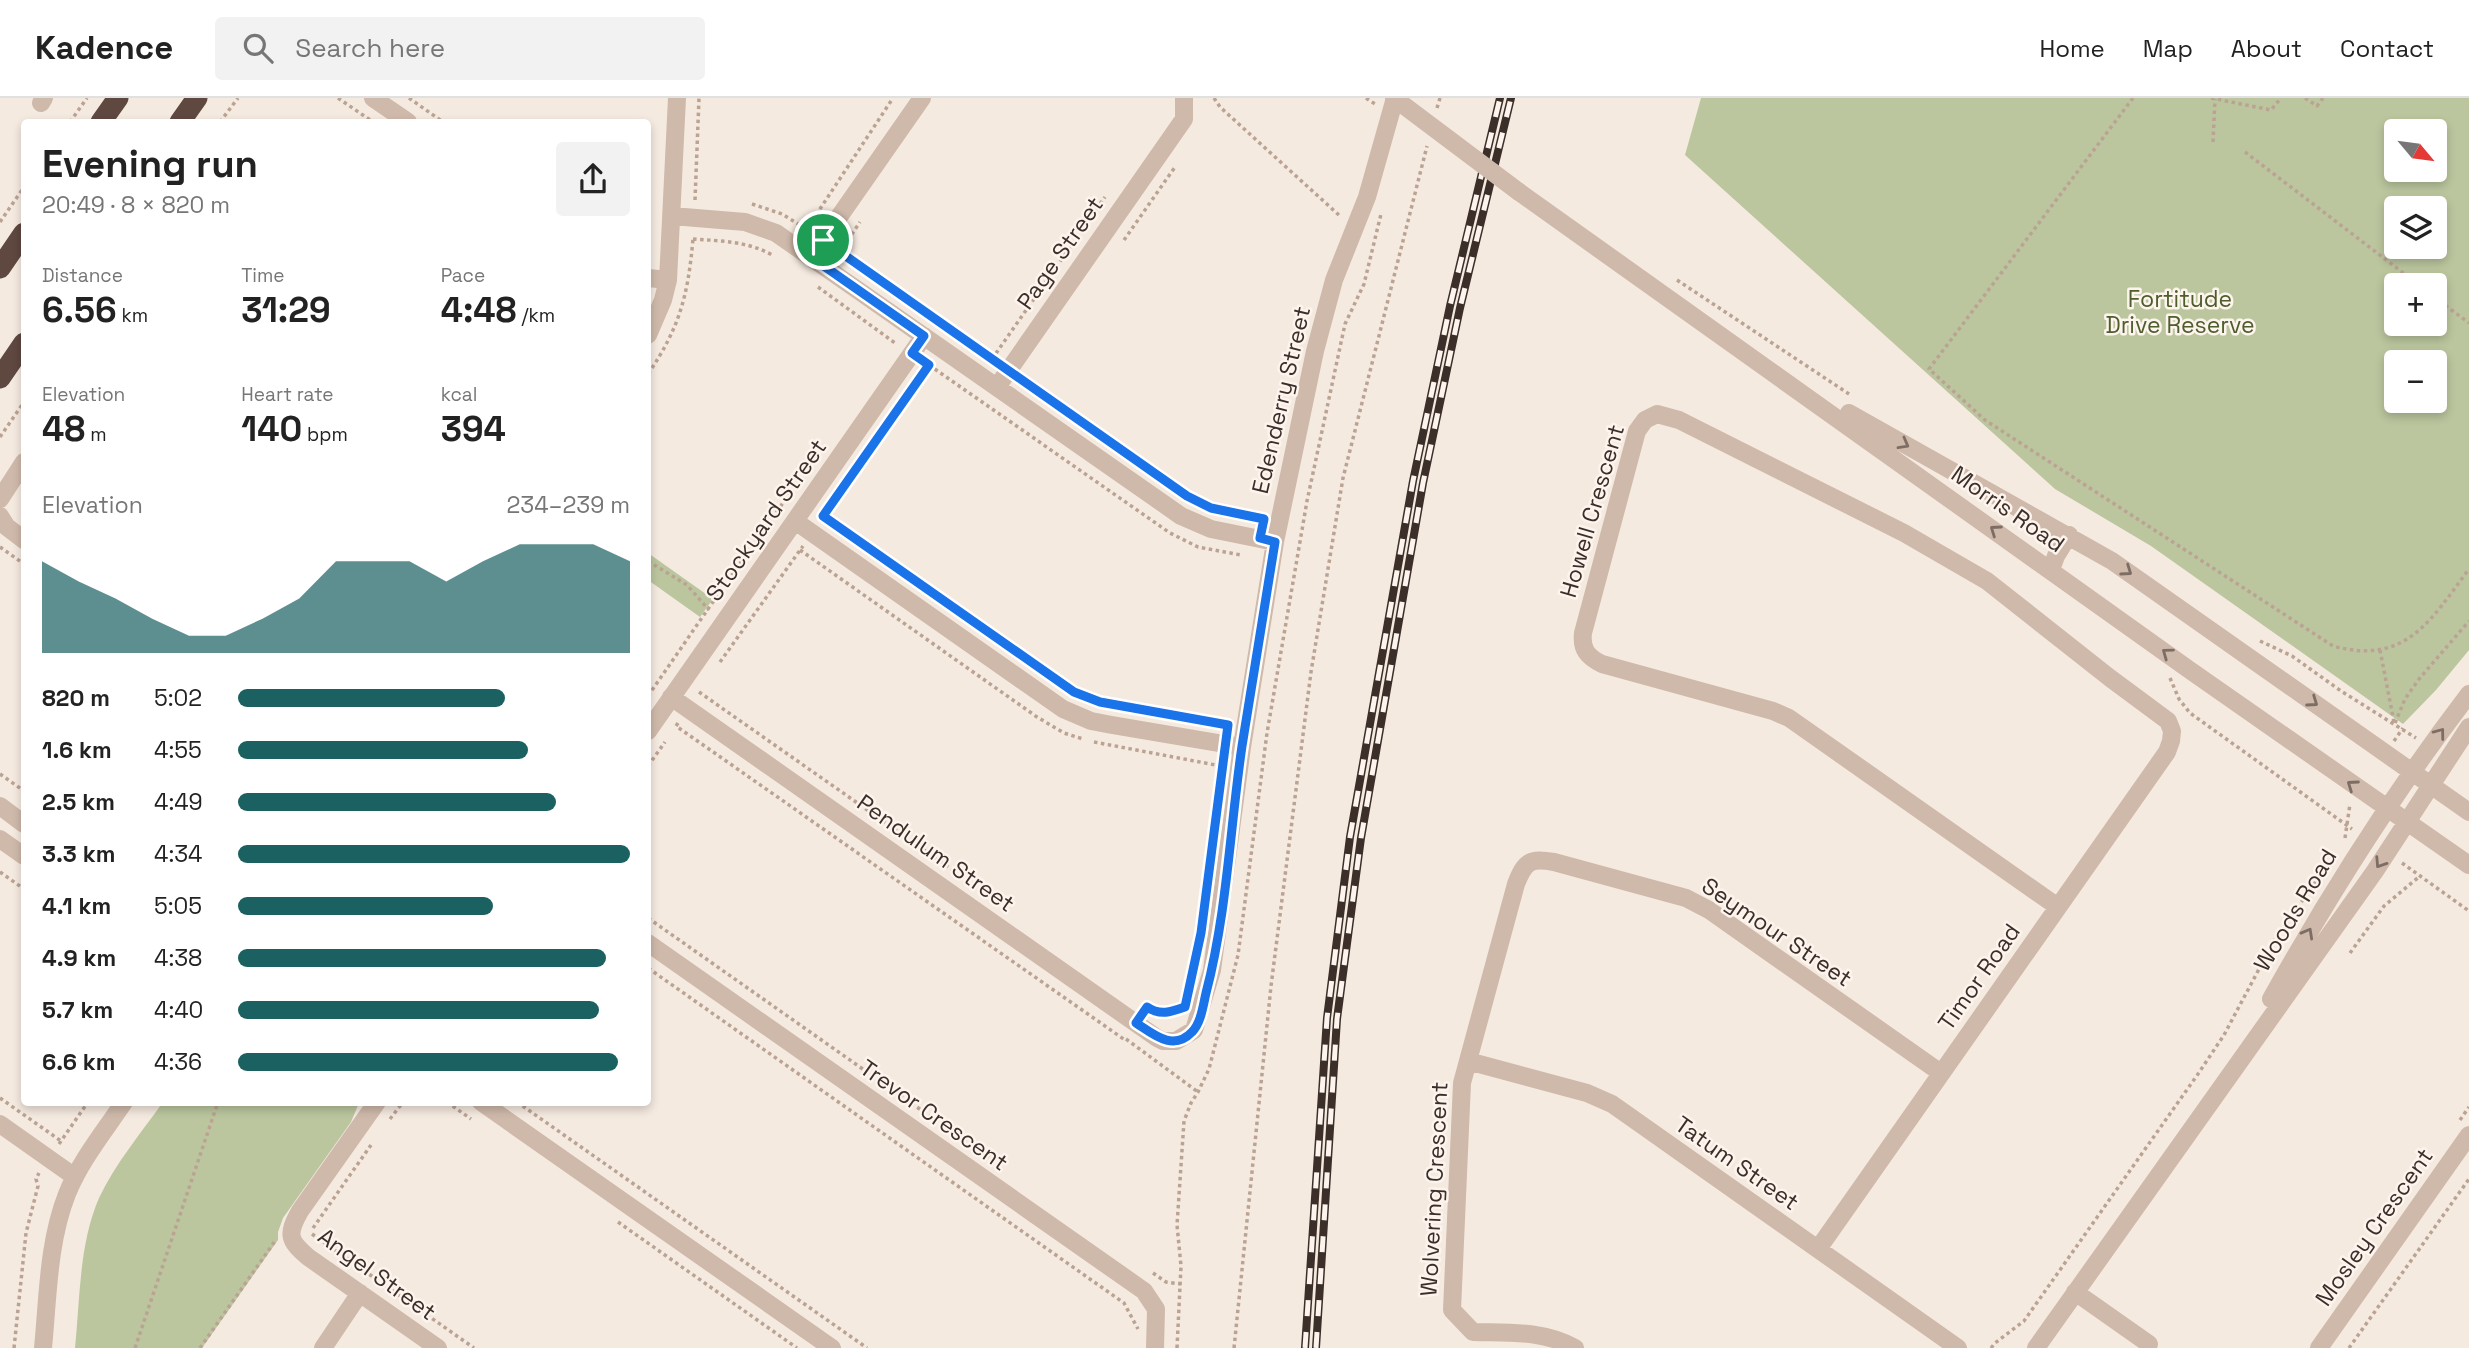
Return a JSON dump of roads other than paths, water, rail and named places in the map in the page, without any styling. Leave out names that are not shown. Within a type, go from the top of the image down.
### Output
[{"type":"highway","points":[[103,119],[118,98]]},
{"type":"highway","points":[[182,119],[197,98]]},
{"type":"highway","points":[[0,268],[21,237]]},
{"type":"highway","points":[[0,378],[21,347]]},
{"type":"street","points":[[373,98],[404,119]]},
{"type":"street","points":[[651,328],[668,280],[677,98]]},
{"type":"street","points":[[811,257],[922,98]]},
{"type":"street","name":"Page Street","points":[[997,387],[1184,119],[1184,98]]},
{"type":"street","name":"Morris Road","points":[[1389,101],[2469,865]]},
{"type":"street","name":"Edenderry Street","points":[[1176,1041],[1189,1035],[1197,1025],[1212,970],[1234,746],[1245,729],[1268,540],[1334,280],[1367,197],[1389,101]]},
{"type":"street","name":"Morris Road","points":[[1519,192],[1862,421],[2112,561],[2469,813]]},
{"type":"street","points":[[672,216],[755,225],[776,233],[1181,516],[1211,529],[1268,540]]},
{"type":"street","points":[[651,278],[668,280]]},
{"type":"street","name":"Stockyard Street","points":[[651,727],[924,336]]},
{"type":"street","name":"Howell Crescent","points":[[2058,907],[1789,718],[1773,711],[1602,664],[1589,657],[1582,644],[1583,633],[1637,431],[1645,420],[1657,414],[1668,416],[1904,533],[1987,581],[2160,714],[2168,721],[2172,730]]},
{"type":"street","points":[[0,499],[21,467]]},
{"type":"street","points":[[0,516],[7,527],[21,538]]},
{"type":"street","points":[[795,522],[1063,709],[1091,721],[1234,746]]},
{"type":"street","points":[[2051,570],[2056,556],[2069,536]]},
{"type":"street","name":"Woods Road","points":[[2227,1078],[2315,919],[2387,808],[2469,694]]},
{"type":"street","name":"Pendulum Street","points":[[671,697],[1136,1023],[1163,1041],[1176,1041]]},
{"type":"street","name":"Woods Road","points":[[2036,1348],[2386,852],[2469,727]]},
{"type":"street","name":"Timor Road","points":[[1818,1249],[2167,752],[2172,730]]},
{"type":"street","points":[[0,806],[21,822]]},
{"type":"street","name":"Seymour Street","points":[[1529,862],[1539,859],[1555,862],[1686,898],[1709,910],[1941,1073]]},
{"type":"street","name":"Wolvering Crescent","points":[[1529,862],[1516,884],[1462,1083],[1452,1310],[1473,1332],[1537,1335],[1561,1340],[1575,1348]]},
{"type":"street","name":"Trevor Crescent","points":[[651,945],[1144,1291],[1156,1309],[1155,1348]]},
{"type":"street","name":"Tatum Street","points":[[1468,1061],[1587,1093],[1612,1104],[1958,1348]]},
{"type":"street","points":[[43,1348],[54,1245],[62,1208],[75,1177],[121,1106]]},
{"type":"street","name":"Angel Street","points":[[374,1106],[300,1212],[291,1237],[297,1248],[308,1257],[438,1348]]},
{"type":"street","points":[[487,1106],[832,1348]]},
{"type":"street","points":[[0,1124],[75,1177]]},
{"type":"street","name":"Mosley Crescent","points":[[2319,1348],[2469,1135]]},
{"type":"street","points":[[2075,1292],[2149,1344]]},
{"type":"street","points":[[323,1348],[360,1293]]},
{"type":"railway","points":[[1305,1348],[1327,1018],[1350,837],[1413,481],[1450,306],[1500,98]]},
{"type":"railway","points":[[1316,1348],[1337,1019],[1361,838],[1423,483],[1460,308],[1511,98]]},
{"type":"park label","name":"Fortitude Drive Reserve","points":[[2180,312]]}]
